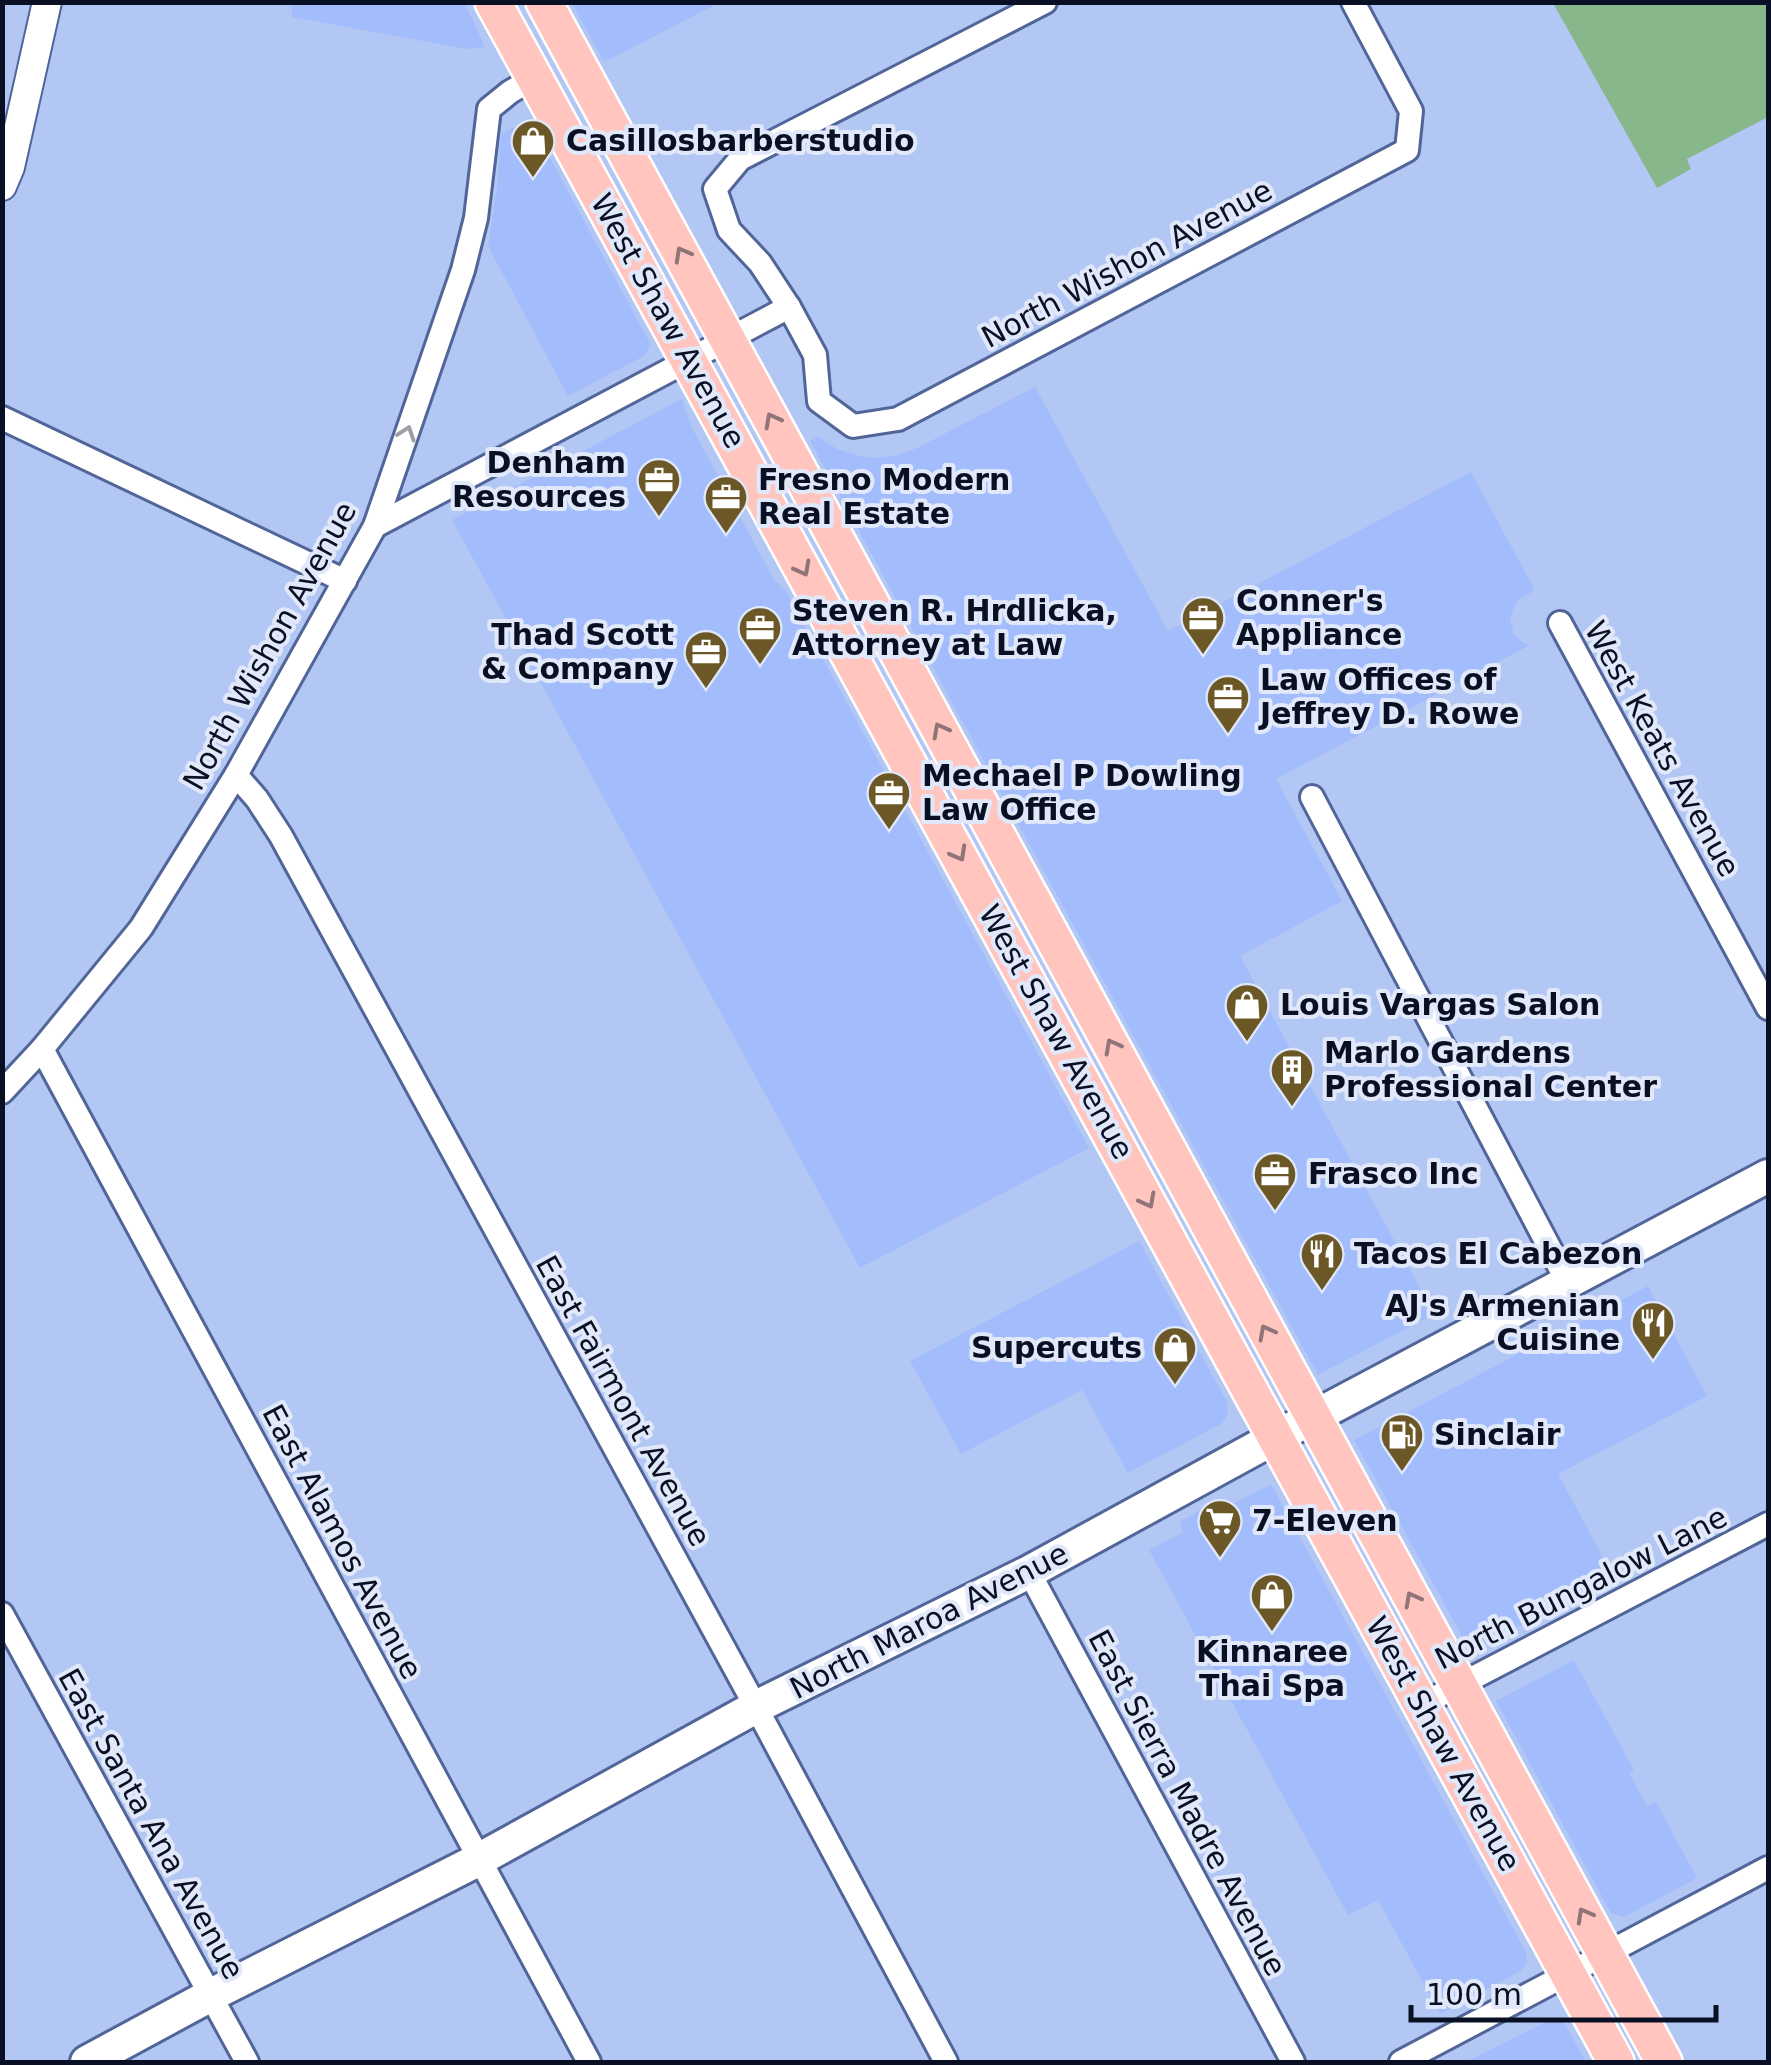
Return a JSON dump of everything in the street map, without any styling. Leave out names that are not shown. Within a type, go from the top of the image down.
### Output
[{"type":"main road","name":"West Shaw Avenue","points":[[493,2],[1616,2062]]},
{"type":"main road","name":"West Shaw Avenue","points":[[544,2],[1664,2062]]},
{"type":"main road","name":"North Maroa Avenue","points":[[87,2062],[478,1860],[756,1707],[1029,1572],[1768,1176]]},
{"type":"street","points":[[2,186],[10,167],[48,2]]},
{"type":"street","name":"North Wishon Avenue","points":[[1045,2],[740,160],[715,189],[730,230],[760,263],[814,356],[819,400],[852,426],[898,419],[1407,150],[1411,111],[1353,2]]},
{"type":"street","name":"North Wishon Avenue","points":[[2,1092],[141,928],[236,775],[375,526],[463,270],[476,218],[488,109],[534,78]]},
{"type":"street","points":[[375,526],[788,307]]},
{"type":"street","points":[[2,418],[345,581]]},
{"type":"street","name":"West Keats Avenue","points":[[1560,624],[1768,1008]]},
{"type":"street","name":"East Fairmont Avenue","points":[[236,775],[281,836],[946,2062]]},
{"type":"street","points":[[1312,797],[1568,1283]]},
{"type":"street","name":"East Alamos Avenue","points":[[42,1049],[589,2062]]},
{"type":"street","name":"North Bungalow Lane","points":[[1421,1705],[1768,1524]]},
{"type":"street","name":"East Sierra Madre Avenue","points":[[1029,1572],[1293,2062]]},
{"type":"street","name":"East Santa Ana Avenue","points":[[2,1614],[248,2062]]},
{"type":"street","points":[[1400,2062],[1768,1868]]},
{"type":"shaded area","points":[[291,3],[465,3],[485,47],[467,49],[292,17]]},
{"type":"shaded area","points":[[572,3],[719,3],[604,62]]},
{"type":"shaded area","points":[[529,119],[650,343],[644,356],[568,396],[488,246],[501,134]]},
{"type":"shaded area","points":[[1035,387],[1168,631],[1471,472],[1535,590],[1517,601],[1510,617],[1514,635],[1528,646],[1276,779],[1342,901],[1240,956],[1434,1314],[1318,1375],[810,441],[818,437],[837,449],[860,456],[897,455]]},
{"type":"shaded area","points":[[682,399],[692,428],[774,580],[786,591],[1089,1148],[860,1268],[452,520]]},
{"type":"shaded area","points":[[1139,1241],[1226,1400],[1228,1413],[1221,1424],[1128,1473],[1082,1390],[961,1454],[910,1361]]},
{"type":"shaded area","points":[[1648,1286],[1707,1396],[1558,1474],[1613,1576],[1481,1646],[1467,1645],[1354,1440]]},
{"type":"shaded area","points":[[1271,1484],[1526,1952],[1527,1962],[1522,1970],[1440,2014],[1378,1900],[1348,1915],[1149,1550],[1184,1532],[1179,1522],[1201,1510],[1205,1518]]},
{"type":"shaded area","points":[[1574,1660],[1634,1770],[1629,1773],[1647,1806],[1656,1802],[1697,1878],[1624,1917],[1611,1913],[1496,1701]]},
{"type":"shaded area","points":[[1554,2018],[1566,2026],[1586,2062],[1466,2062]]},
{"type":"green space","points":[[1553,3],[1768,3],[1768,117],[1687,159],[1691,169],[1657,188]]},
{"type":"place","name":"Casillosbarberstudio","points":[[533,179]]},
{"type":"place","name":"Denham Resources","points":[[659,518]]},
{"type":"place","name":"Fresno Modern Real Estate","points":[[726,535]]},
{"type":"place","name":"Conner's Appliance","points":[[1203,656]]},
{"type":"place","name":"Steven R. Hrdlicka, Attorney at Law","points":[[760,666]]},
{"type":"place","name":"Thad Scott & Company","points":[[706,690]]},
{"type":"place","name":"Law Offices of Jeffrey D. Rowe","points":[[1228,735]]},
{"type":"place","name":"Mechael P Dowling Law Office","points":[[889,831]]},
{"type":"place","name":"Louis Vargas Salon","points":[[1247,1043]]},
{"type":"place","name":"Marlo Gardens Professional Center","points":[[1292,1108]]},
{"type":"place","name":"Frasco Inc","points":[[1275,1212]]},
{"type":"place","name":"Tacos El Cabezon","points":[[1322,1292]]},
{"type":"place","name":"AJ's Armenian Cuisine","points":[[1653,1361]]},
{"type":"place","name":"Supercuts","points":[[1175,1386]]},
{"type":"place","name":"Sinclair","points":[[1402,1473]]},
{"type":"place","name":"7-Eleven","points":[[1220,1559]]},
{"type":"place","name":"Kinnaree Thai Spa","points":[[1272,1633]]}]
